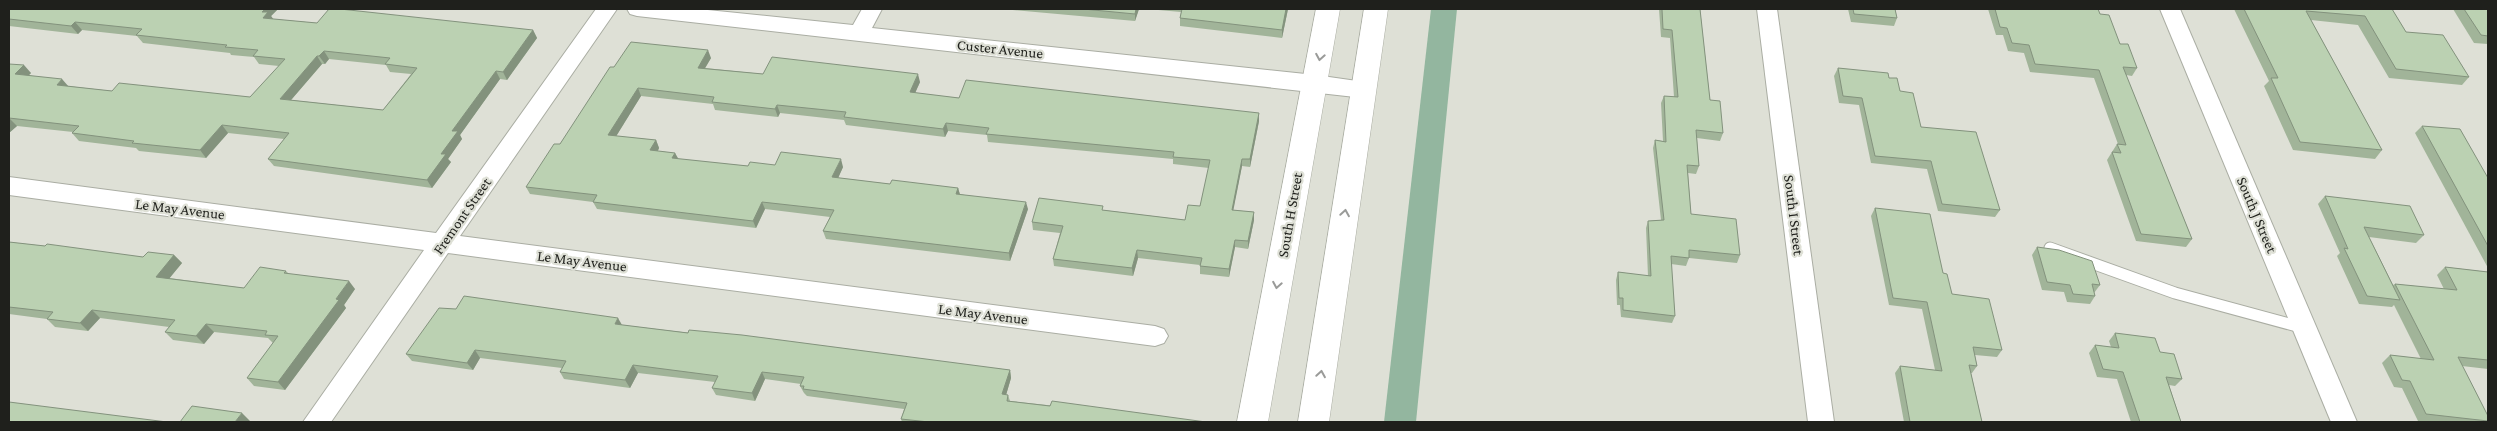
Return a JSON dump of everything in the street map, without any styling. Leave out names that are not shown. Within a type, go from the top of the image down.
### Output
[{"type":"street","name":"Fremont Street","points":[[316,422],[607,9]]},
{"type":"street","name":"Custer Avenue","points":[[637,9],[1315,83],[1364,90]]},
{"type":"street","points":[[860,33],[872,9]]},
{"type":"street","name":"South H Street","points":[[1252,422],[1328,9]]},
{"type":"street","points":[[1314,422],[1376,9]]},
{"type":"street","name":"South I Street","points":[[1767,9],[1821,422]]},
{"type":"street","name":"South J Street","points":[[2170,9],[2344,422]]},
{"type":"street","name":"Le May Avenue","points":[[9,186],[1155,336]]},
{"type":"lane","points":[[2050,248],[2129,279],[2256,318],[2304,328]]},
{"type":"building","points":[[9,9],[265,9],[262,12],[268,12],[263,18],[317,23],[329,9],[340,9],[533,30],[503,72],[496,71],[452,131],[458,131],[441,154],[446,154],[427,180],[268,159],[289,133],[222,125],[200,150],[132,143],[134,141],[72,133],[79,126],[9,118],[9,64],[24,65],[15,74],[62,79],[57,85],[112,91],[119,83],[250,97],[285,59],[253,56],[258,50],[225,47],[227,45],[136,35],[142,29],[75,22],[71,26],[9,19]],"holes":[[[324,51],[390,58],[385,64],[417,68],[383,110],[280,99],[317,56]]]},
{"type":"building","points":[[1083,9],[1136,9],[1135,14]]},
{"type":"building","points":[[1182,9],[1286,9],[1282,30],[1180,18]]},
{"type":"building","points":[[1662,9],[1700,9],[1710,100],[1720,101],[1723,133],[1696,130],[1699,166],[1687,165],[1691,214],[1736,219],[1740,255],[1689,250],[1689,258],[1671,256],[1675,316],[1623,310],[1623,298],[1619,298],[1618,272],[1651,276],[1648,221],[1664,220],[1655,140],[1666,142],[1664,96],[1678,97],[1672,30],[1663,29]]},
{"type":"building","points":[[1853,9],[1895,9],[1897,18],[1854,14]]},
{"type":"building","points":[[1995,9],[2098,9],[2100,14],[2109,15],[2120,44],[2128,44],[2137,68],[2123,67],[2192,239],[2141,234],[2112,152],[2121,153],[2117,144],[2126,145],[2099,70],[2035,64],[2029,45],[2012,43],[2007,28],[2000,27]]},
{"type":"building","points":[[2244,9],[2392,9],[2406,32],[2443,35],[2469,77],[2396,69],[2365,16],[2306,11],[2382,150],[2300,142],[2271,78],[2278,78]]},
{"type":"building","points":[[2464,9],[2488,9],[2488,36],[2481,35]]},
{"type":"building","points":[[631,42],[708,50],[698,68],[763,74],[772,57],[918,74],[910,92],[959,98],[966,80],[1259,113],[1250,159],[1242,159],[1232,210],[1254,212],[1248,241],[1235,240],[1229,269],[1200,266],[1202,258],[1137,250],[1132,268],[1053,259],[1063,226],[1032,222],[1039,198],[1103,206],[1102,210],[1185,220],[1188,205],[1200,206],[1210,160],[1173,157],[1174,152],[986,134],[989,128],[946,123],[943,129],[844,117],[846,112],[777,105],[775,109],[712,102],[714,97],[638,88],[608,135],[656,140],[650,150],[675,153],[672,158],[748,166],[750,162],[775,165],[781,152],[841,159],[832,177],[890,184],[892,180],[958,188],[956,194],[1026,202],[1009,253],[823,231],[834,210],[762,202],[753,221],[593,202],[597,195],[526,187],[554,144],[560,144],[610,67],[614,67]]},
{"type":"building","points":[[1838,68],[1888,73],[1889,78],[1897,78],[1900,91],[1913,93],[1921,127],[1976,132],[2000,210],[1942,204],[1931,161],[1875,156],[1862,98],[1843,96]]},
{"type":"building","points":[[2422,126],[2460,129],[2488,178],[2488,246]]},
{"type":"building","points":[[2325,196],[2410,206],[2424,235],[2364,227],[2400,300],[2367,296],[2344,248],[2348,249]]},
{"type":"building","points":[[1875,208],[1930,214],[1943,273],[1947,274],[1952,294],[1989,299],[2002,350],[1973,347],[1977,366],[1969,365],[1982,422],[1910,422],[1900,366],[1942,371],[1927,302],[1893,298]]},
{"type":"building","points":[[9,242],[45,246],[47,244],[143,257],[148,252],[174,255],[156,277],[244,288],[260,267],[286,271],[284,273],[349,281],[336,299],[339,300],[278,382],[247,378],[278,336],[265,335],[267,331],[206,324],[196,336],[165,332],[175,320],[92,310],[80,323],[47,319],[53,312],[9,307]]},
{"type":"building","points":[[2037,247],[2059,250],[2092,261],[2100,285],[2092,284],[2095,296],[2073,294],[2070,285],[2047,282]]},
{"type":"building","points":[[2445,267],[2488,272],[2488,360],[2458,357],[2488,416],[2488,421],[2426,414],[2410,381],[2402,380],[2390,355],[2434,360],[2395,284],[2457,290]]},
{"type":"building","points":[[464,296],[618,318],[615,324],[688,333],[689,330],[742,335],[1010,370],[1002,394],[1008,395],[1007,401],[1050,406],[1052,401],[1206,422],[929,422],[901,419],[907,403],[803,389],[804,386],[800,386],[804,377],[762,372],[752,393],[712,388],[718,376],[633,365],[625,380],[560,372],[566,361],[475,350],[467,363],[406,354],[439,308],[456,309]]},
{"type":"building","points":[[2115,333],[2155,338],[2160,352],[2174,354],[2182,379],[2166,377],[2181,422],[2140,422],[2123,372],[2103,369],[2095,345],[2119,348]]},
{"type":"building","points":[[9,402],[167,422],[9,422]]},
{"type":"building","points":[[192,406],[242,413],[235,422],[180,422]]},
{"type":"waterway","points":[[1400,422],[1444,9]]}]
